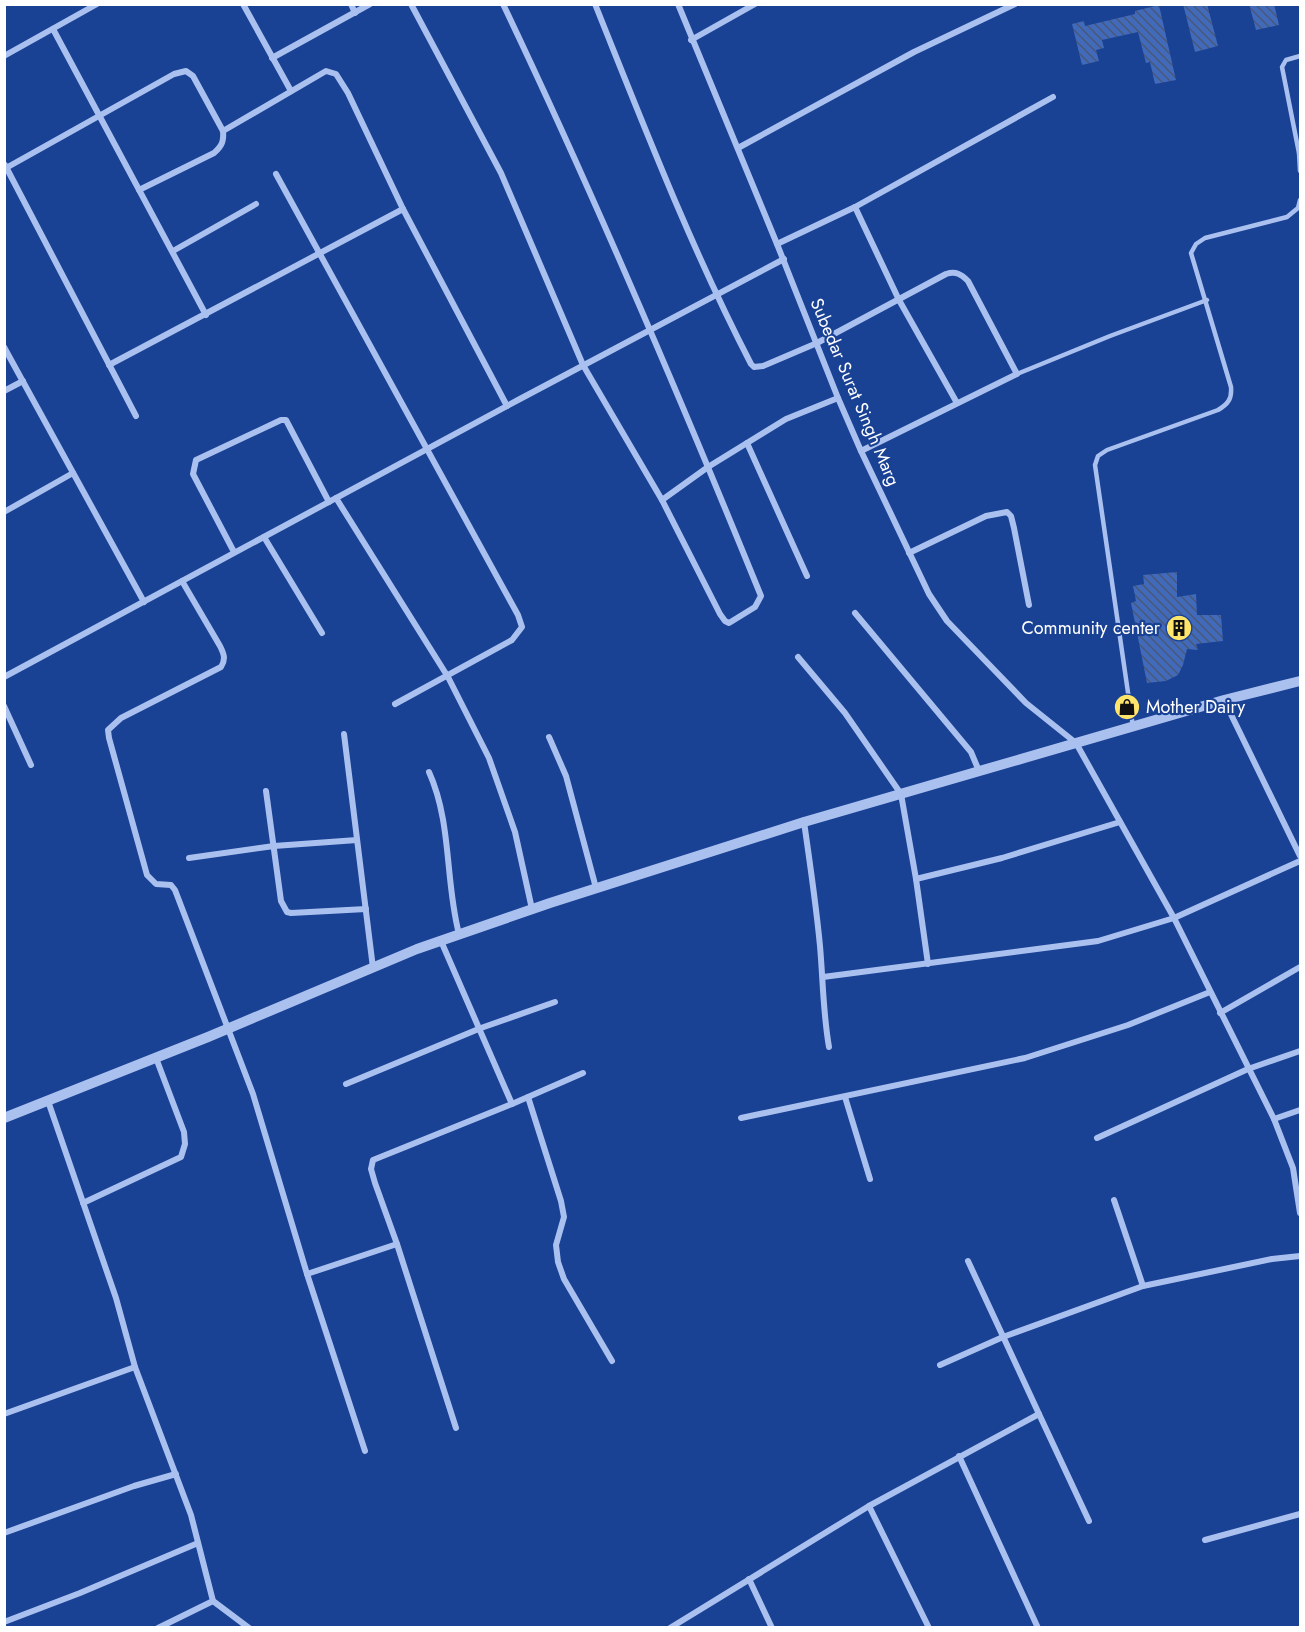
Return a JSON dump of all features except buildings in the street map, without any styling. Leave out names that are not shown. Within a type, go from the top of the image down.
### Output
[{"type":"street","points":[[4,56],[97,4]]},
{"type":"street","points":[[243,4],[291,91]]},
{"type":"street","points":[[351,4],[355,13]]},
{"type":"street","points":[[272,58],[370,4]]},
{"type":"street","points":[[411,4],[501,173],[583,365],[662,500],[724,621],[729,623],[755,607],[761,596],[650,330],[562,129],[503,4]]},
{"type":"street","points":[[595,4],[662,172],[716,295],[754,367],[763,366],[817,343],[946,274],[953,272],[961,274],[968,281],[1017,374],[861,451]]},
{"type":"street","name":"Subedar Surat Singh Marg","points":[[678,4],[784,259],[838,398],[929,594],[947,621],[1026,703],[1076,743]]},
{"type":"street","points":[[691,39],[755,4]]},
{"type":"street","points":[[738,148],[914,52],[1015,4]]},
{"type":"street","points":[[53,29],[206,315]]},
{"type":"street","points":[[136,416],[5,166],[100,117],[174,74],[186,71],[193,76],[223,131],[224,139],[214,153],[139,190]]},
{"type":"street","points":[[223,131],[326,71],[336,74],[348,93],[403,209],[507,406]]},
{"type":"street","points":[[777,244],[855,207],[1053,97]]},
{"type":"street","points":[[276,174],[519,615],[522,627],[512,640],[395,704]]},
{"type":"street","points":[[173,251],[256,204]]},
{"type":"street","points":[[855,207],[899,300],[957,403]]},
{"type":"street","points":[[109,365],[403,209]]},
{"type":"street","points":[[4,677],[784,259]]},
{"type":"street","points":[[4,346],[144,602]]},
{"type":"street","points":[[4,391],[23,381]]},
{"type":"street","points":[[662,500],[708,467],[786,419],[838,398]]},
{"type":"street","points":[[234,552],[193,474],[196,460],[284,419],[329,502]]},
{"type":"street","points":[[747,443],[807,576]]},
{"type":"street","points":[[4,512],[73,473]]},
{"type":"street","points":[[336,498],[448,677],[489,758],[515,832],[532,909]]},
{"type":"street","points":[[909,553],[978,519],[1007,512],[1011,516],[1014,528],[1029,605]]},
{"type":"street","points":[[264,537],[322,633]]},
{"type":"street","points":[[182,581],[220,646],[224,654],[224,662],[221,668],[121,718],[108,730],[109,738],[147,875],[156,884],[171,885],[176,890],[253,1094],[307,1274],[365,1451]]},
{"type":"street","points":[[855,613],[970,752],[979,771]]},
{"type":"street","points":[[798,657],[845,713],[902,794],[928,964]]},
{"type":"street","points":[[4,1118],[441,941],[532,909],[804,822],[1224,700],[1300,681]]},
{"type":"street","points":[[1224,700],[1300,856]]},
{"type":"street","points":[[4,706],[31,765]]},
{"type":"street","points":[[344,734],[373,968]]},
{"type":"street","points":[[549,736],[566,776],[596,888]]},
{"type":"street","points":[[1076,743],[1174,918],[1274,1119],[1293,1168],[1300,1213]]},
{"type":"street","points":[[429,772],[437,789],[443,817],[452,902],[459,934]]},
{"type":"street","points":[[266,791],[281,901],[287,912],[366,909]]},
{"type":"street","points":[[804,822],[816,903],[823,978],[823,1013],[829,1047]]},
{"type":"street","points":[[916,879],[1002,858],[1120,822]]},
{"type":"street","points":[[189,858],[274,846],[357,840]]},
{"type":"street","points":[[823,978],[1098,941],[1174,918],[1300,861]]},
{"type":"street","points":[[441,941],[481,1028],[512,1104]]},
{"type":"street","points":[[1220,1013],[1300,967]]},
{"type":"street","points":[[741,1118],[1025,1058],[1128,1025],[1210,992]]},
{"type":"street","points":[[346,1084],[481,1028],[555,1002]]},
{"type":"street","points":[[1097,1138],[1248,1069],[1300,1051]]},
{"type":"street","points":[[83,1203],[181,1157],[185,1144],[184,1132],[156,1058]]},
{"type":"street","points":[[456,1428],[375,1183],[371,1169],[373,1160],[512,1104],[583,1072]]},
{"type":"street","points":[[845,1096],[870,1179]]},
{"type":"street","points":[[528,1097],[564,1217],[556,1245],[558,1262],[564,1279],[612,1361]]},
{"type":"street","points":[[48,1101],[116,1298],[135,1367],[191,1515],[213,1601],[249,1628]]},
{"type":"street","points":[[1274,1119],[1300,1110]]},
{"type":"street","points":[[1114,1200],[1143,1286]]},
{"type":"street","points":[[307,1274],[397,1244]]},
{"type":"street","points":[[940,1365],[1004,1337],[1143,1286],[1272,1259],[1300,1256]]},
{"type":"street","points":[[968,1261],[1089,1521]]},
{"type":"street","points":[[4,1414],[135,1367]]},
{"type":"street","points":[[670,1628],[869,1506],[1039,1414]]},
{"type":"street","points":[[959,1456],[1038,1628]]},
{"type":"street","points":[[4,1533],[134,1486],[176,1474]]},
{"type":"street","points":[[869,1506],[929,1628]]},
{"type":"street","points":[[1205,1540],[1300,1514]]},
{"type":"street","points":[[4,1622],[198,1544]]},
{"type":"street","points":[[749,1579],[772,1628]]},
{"type":"street","points":[[158,1628],[213,1601]]},
{"type":"lane","points":[[1300,56],[1286,60],[1282,67],[1300,153],[1300,171]]},
{"type":"lane","points":[[1133,726],[1095,465],[1098,456],[1107,450],[1218,410],[1226,405],[1232,396],[1231,387],[1207,300],[1191,253],[1196,244],[1205,238],[1287,217],[1298,208],[1300,200]]},
{"type":"lane","points":[[1017,374],[1207,300]]},
{"type":"place","name":"Community center","points":[[1179,628]]},
{"type":"place","name":"Mother Dairy","points":[[1127,707]]}]
